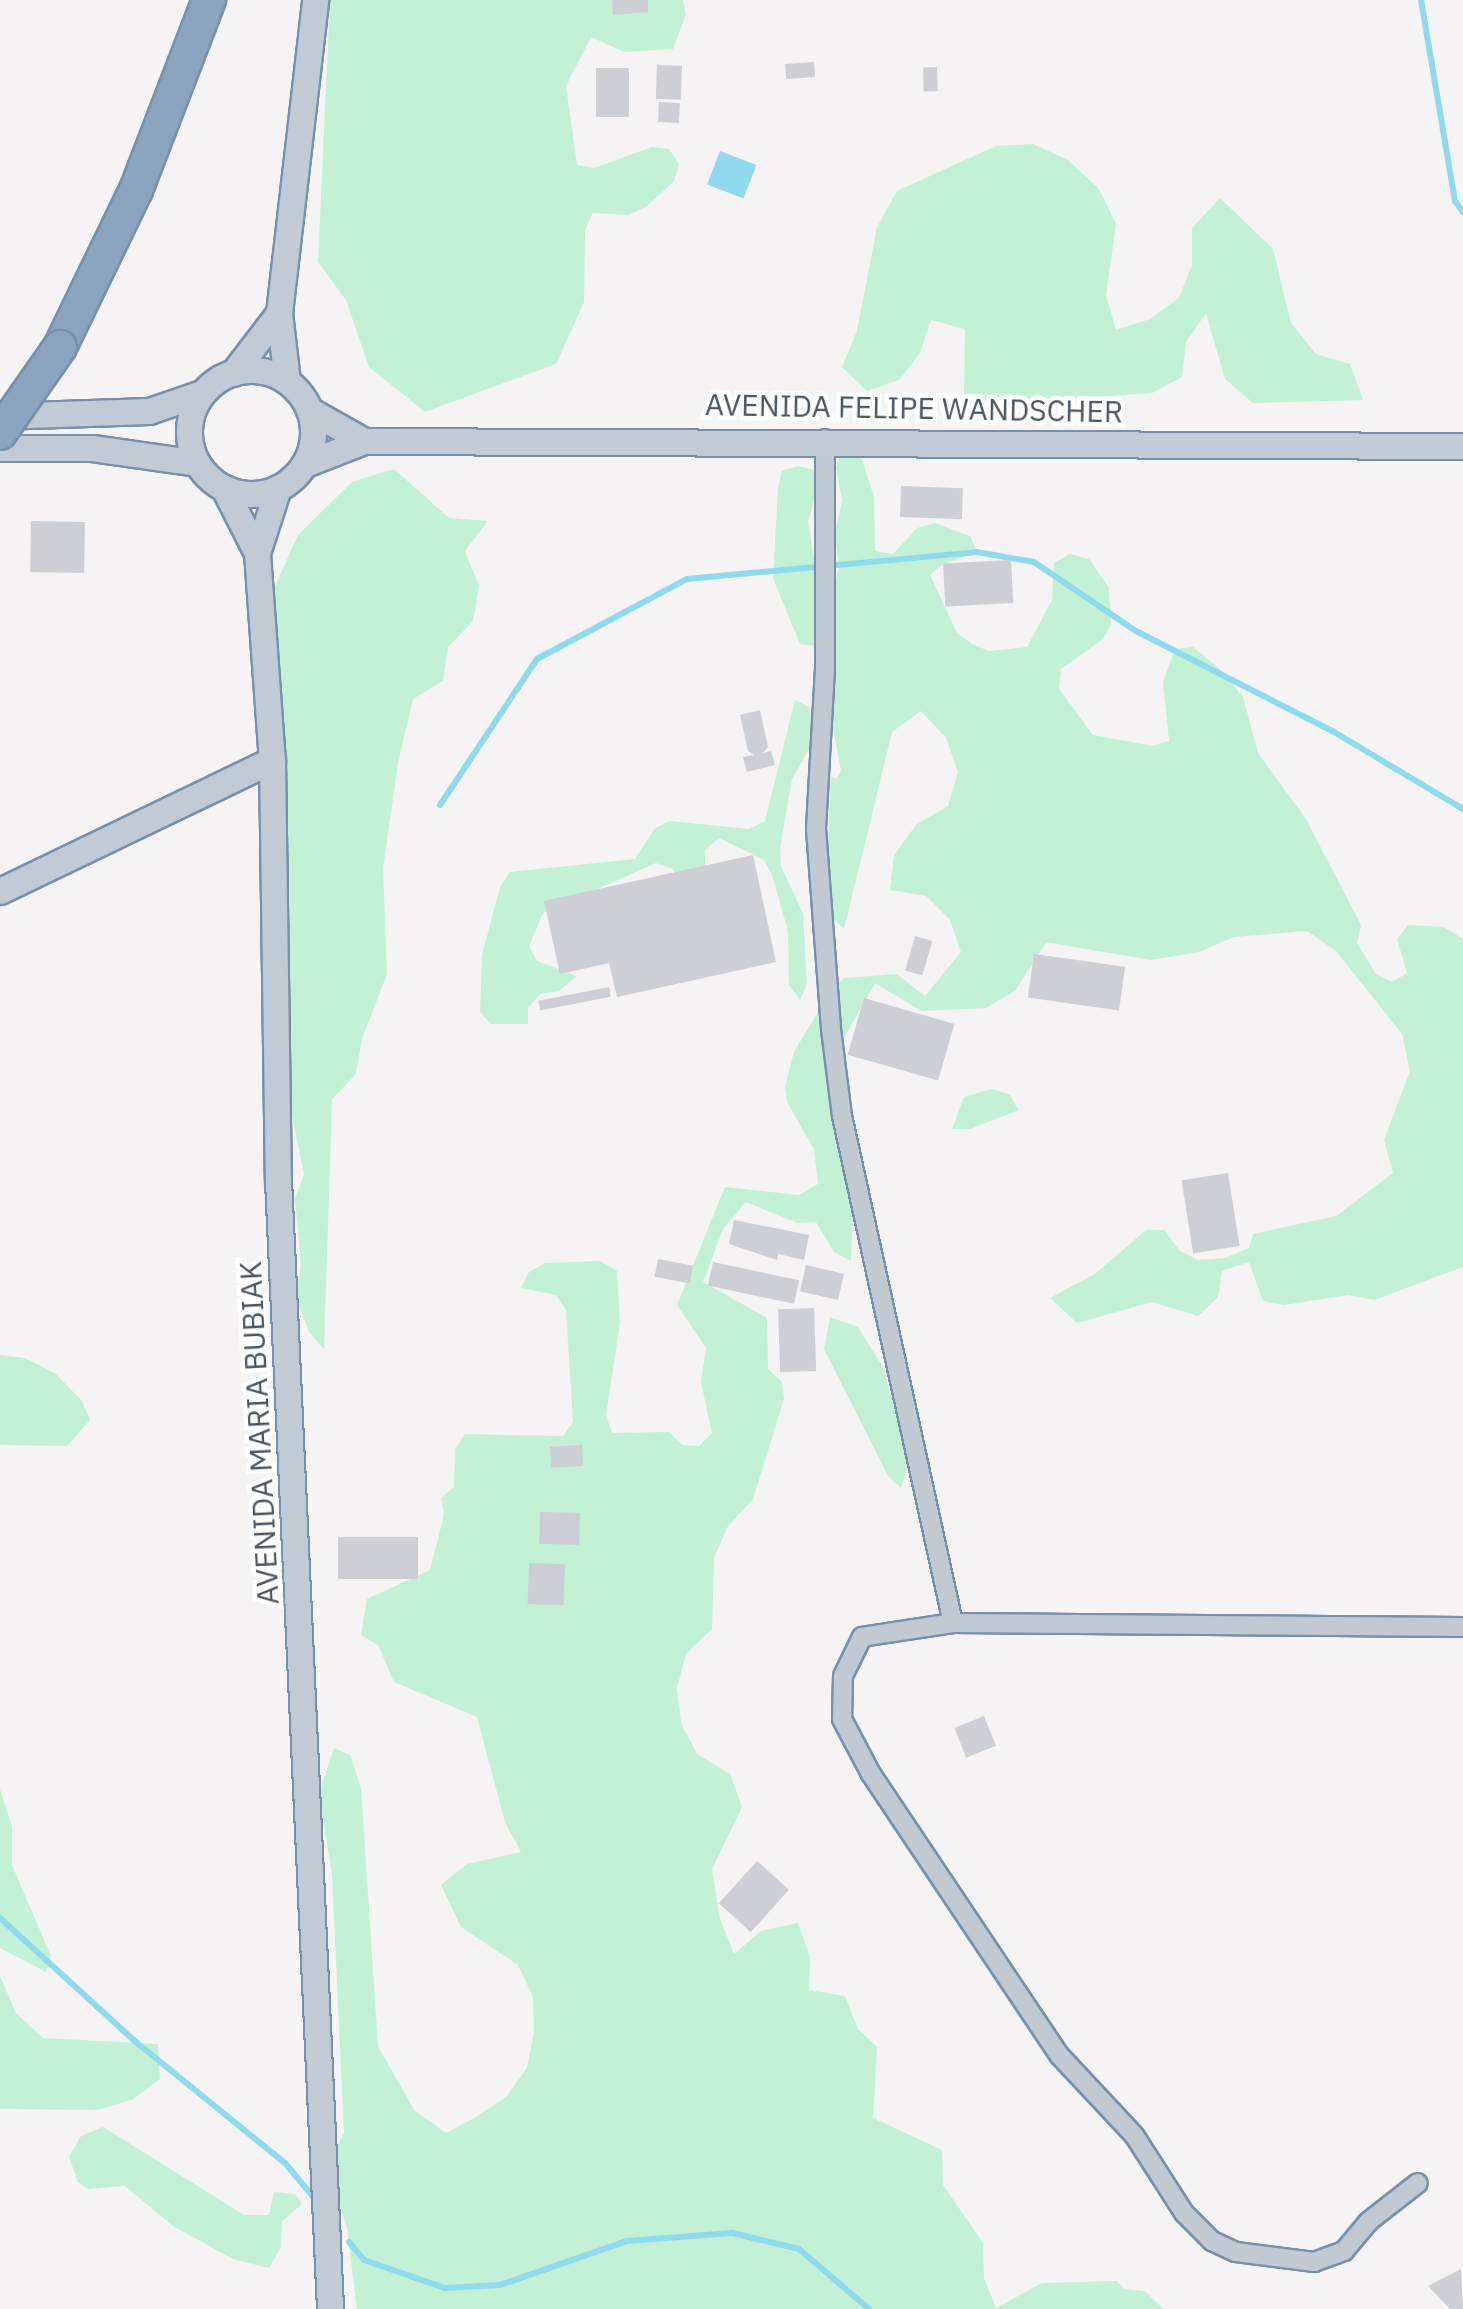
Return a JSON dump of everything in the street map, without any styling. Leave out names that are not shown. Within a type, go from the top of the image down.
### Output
[{"type":"highway","points":[[0,433],[60,347],[136,190],[209,0]]},
{"type":"street","points":[[315,0],[278,313],[287,381],[310,410],[364,442]]},
{"type":"street","points":[[0,416],[149,411],[202,393],[233,373],[278,313]]},
{"type":"street","points":[[233,373],[252,370],[287,381]]},
{"type":"street","points":[[197,463],[189,427],[202,393]]},
{"type":"street","points":[[0,448],[92,448],[197,463],[224,488],[260,494],[278,488],[305,464],[312,447],[310,410]]},
{"type":"street","points":[[825,439],[826,668],[816,829],[831,1029],[842,1116],[953,1623]]},
{"type":"street","name":"AVENIDA FELIPE WANDSCHER","points":[[305,464],[364,442],[825,439],[1463,446]]},
{"type":"street","name":"AVENIDA MARIA BUBIAK","points":[[224,488],[256,553],[272,760],[278,1180],[330,2309]]},
{"type":"street","name":"AVENIDA MARIA BUBIAK","points":[[256,553],[278,488]]},
{"type":"street","points":[[0,891],[272,760]]},
{"type":"street","points":[[1418,2183],[1368,2222],[1344,2251],[1314,2262],[1236,2252],[1212,2241],[1184,2213],[1134,2134],[1060,2056],[871,1774],[842,1719],[843,1676],[850,1649],[862,1637],[953,1623],[1463,1627]]},
{"type":"green space","points":[[330,0],[683,0],[686,14],[673,49],[624,52],[591,37],[566,86],[577,165],[594,168],[652,147],[669,149],[679,164],[674,181],[646,207],[628,215],[593,213],[585,230],[584,302],[556,364],[425,412],[369,367],[346,300],[318,262]]},
{"type":"green space","points":[[1033,144],[1068,160],[1099,189],[1116,224],[1106,295],[1116,330],[1150,319],[1179,298],[1192,265],[1192,228],[1220,198],[1273,249],[1291,323],[1316,354],[1350,364],[1363,400],[1253,403],[1225,379],[1206,313],[1186,342],[1182,377],[1152,393],[998,404],[964,396],[965,329],[931,320],[920,353],[899,380],[867,391],[842,367],[857,331],[877,227],[897,191],[996,146]]},
{"type":"green space","points":[[842,450],[860,453],[874,497],[875,551],[893,554],[917,528],[935,523],[970,536],[977,552],[943,564],[930,575],[957,633],[972,644],[989,651],[1027,647],[1052,600],[1054,563],[1070,554],[1089,559],[1109,588],[1111,624],[1103,639],[1061,669],[1059,689],[1093,735],[1153,746],[1169,741],[1163,682],[1175,649],[1193,647],[1221,670],[1243,697],[1258,753],[1306,819],[1361,925],[1357,943],[1376,974],[1392,982],[1407,973],[1397,939],[1408,925],[1444,927],[1463,939],[1463,1267],[1374,1300],[1348,1295],[1284,1305],[1263,1301],[1249,1262],[1222,1271],[1218,1297],[1198,1316],[1152,1302],[1077,1323],[1050,1298],[1095,1274],[1146,1230],[1164,1230],[1180,1251],[1198,1260],[1225,1258],[1249,1248],[1253,1234],[1336,1216],[1393,1173],[1384,1140],[1410,1071],[1402,1034],[1336,951],[1307,931],[1234,937],[1199,952],[1150,960],[1046,942],[1015,991],[986,1008],[921,1011],[875,983],[838,1049],[832,991],[844,978],[897,974],[925,996],[961,952],[950,920],[926,896],[890,890],[894,855],[916,825],[948,806],[958,772],[946,738],[921,711],[892,732],[844,929],[825,912],[831,776],[837,779],[841,770],[828,704],[835,670],[831,602],[839,567],[835,535],[842,500],[836,467]]},
{"type":"green space","points":[[797,466],[815,470],[817,487],[808,522],[820,594],[816,646],[800,644],[773,578],[778,488],[782,471]]},
{"type":"green space","points":[[394,469],[449,518],[488,521],[465,551],[479,586],[473,621],[448,647],[443,681],[413,699],[398,763],[383,868],[387,974],[362,1039],[356,1074],[332,1099],[324,1349],[309,1332],[296,1297],[301,1265],[295,1199],[304,1174],[284,1079],[289,1054],[271,595],[298,535],[352,482]]},
{"type":"green space","points":[[795,700],[809,707],[813,726],[811,746],[792,779],[780,849],[781,866],[803,914],[807,984],[800,1000],[789,985],[788,931],[772,875],[764,860],[719,838],[705,850],[705,886],[682,885],[673,869],[656,863],[543,913],[529,946],[537,961],[577,976],[559,991],[540,994],[528,1008],[528,1024],[491,1024],[480,1012],[482,955],[500,887],[510,872],[635,859],[655,828],[670,821],[749,829],[765,821]]},
{"type":"green space","points":[[822,1005],[831,1100],[854,1185],[851,1261],[834,1252],[816,1222],[797,1223],[746,1202],[723,1229],[703,1282],[767,1318],[768,1369],[782,1382],[784,1399],[753,1499],[728,1526],[714,1558],[712,1629],[686,1654],[677,1688],[681,1723],[697,1754],[730,1774],[742,1807],[712,1869],[720,1919],[734,1954],[761,1931],[798,1923],[810,1957],[809,1990],[845,1996],[858,2029],[877,2047],[873,2118],[942,2150],[943,2185],[983,2243],[984,2278],[996,2308],[1042,2283],[1117,2281],[1124,2289],[1145,2291],[1163,2309],[357,2309],[347,2229],[328,2164],[344,2133],[332,1875],[319,1793],[334,1748],[350,1755],[361,1788],[378,2046],[414,2110],[446,2133],[476,2117],[506,2097],[527,2068],[534,2032],[533,1997],[518,1965],[461,1927],[441,1885],[467,1864],[521,1852],[505,1822],[477,1717],[394,1682],[378,1645],[361,1635],[367,1599],[430,1570],[444,1515],[441,1498],[454,1487],[455,1449],[465,1434],[563,1436],[573,1422],[566,1310],[556,1295],[521,1288],[529,1272],[545,1263],[600,1261],[617,1271],[620,1323],[606,1415],[612,1433],[669,1432],[682,1445],[699,1446],[712,1433],[701,1382],[706,1348],[677,1305],[725,1187],[799,1195],[818,1184],[814,1149],[787,1102],[785,1086],[794,1052]]},
{"type":"green space","points":[[991,1089],[1009,1094],[1019,1110],[970,1129],[952,1129],[964,1097]]},
{"type":"green space","points":[[830,1317],[858,1327],[884,1369],[908,1464],[901,1488],[888,1476],[824,1349]]},
{"type":"green space","points":[[0,1355],[25,1358],[56,1374],[82,1401],[90,1420],[67,1446],[0,1445]]},
{"type":"green space","points":[[0,1789],[12,1827],[12,1865],[51,1956],[46,1972],[0,1948]]},
{"type":"green space","points":[[0,1976],[16,2013],[43,2038],[158,2044],[160,2079],[132,2100],[97,2110],[0,2109]]},
{"type":"green space","points":[[103,2127],[244,2215],[269,2215],[274,2192],[295,2194],[302,2204],[282,2221],[281,2247],[269,2268],[233,2259],[173,2226],[125,2186],[88,2189],[78,2182],[69,2157],[81,2136]]},
{"type":"water","points":[[720,151],[756,165],[744,199],[707,185]]},
{"type":"building","points":[[612,0],[648,0],[648,12],[613,15]]},
{"type":"building","points":[[814,62],[815,77],[786,79],[785,64]]},
{"type":"building","points":[[657,65],[682,66],[681,100],[656,99]]},
{"type":"building","points":[[923,67],[937,67],[938,91],[924,91]]},
{"type":"building","points":[[596,68],[629,68],[629,117],[596,117]]},
{"type":"building","points":[[659,102],[680,103],[679,123],[658,122]]},
{"type":"building","points":[[901,486],[963,488],[962,519],[900,517]]},
{"type":"building","points":[[31,521],[85,522],[84,573],[30,572]]},
{"type":"building","points":[[1011,560],[1013,603],[945,606],[943,564]]},
{"type":"building","points":[[760,710],[768,747],[763,753],[771,751],[775,765],[747,772],[743,757],[754,755],[748,751],[740,715]]},
{"type":"building","points":[[753,855],[776,962],[617,997],[609,963],[560,974],[544,901]]},
{"type":"building","points":[[915,936],[932,941],[922,976],[905,971]]},
{"type":"building","points":[[1034,954],[1125,967],[1119,1010],[1028,998]]},
{"type":"building","points":[[609,987],[611,997],[540,1011],[538,1001]]},
{"type":"building","points":[[864,998],[954,1024],[938,1081],[848,1055]]},
{"type":"building","points":[[1228,1173],[1240,1246],[1193,1253],[1182,1180]]},
{"type":"building","points":[[734,1220],[809,1235],[804,1260],[778,1254],[777,1260],[729,1244]]},
{"type":"building","points":[[658,1259],[693,1266],[690,1284],[655,1277]]},
{"type":"building","points":[[713,1262],[799,1280],[794,1304],[708,1285]]},
{"type":"building","points":[[806,1265],[844,1274],[838,1300],[800,1291]]},
{"type":"building","points":[[814,1308],[816,1371],[780,1372],[778,1309]]},
{"type":"building","points":[[582,1445],[583,1466],[551,1468],[550,1447]]},
{"type":"building","points":[[540,1512],[580,1513],[579,1545],[539,1544]]},
{"type":"building","points":[[338,1537],[418,1537],[418,1579],[338,1579]]},
{"type":"building","points":[[529,1563],[565,1564],[564,1605],[528,1604]]},
{"type":"building","points":[[984,1716],[996,1746],[966,1758],[954,1728]]},
{"type":"building","points":[[757,1861],[789,1890],[751,1932],[719,1903]]},
{"type":"building","points":[[1461,2269],[1463,2309],[1450,2309],[1428,2286]]},
{"type":"waterway","points":[[1421,0],[1455,201],[1463,212]]},
{"type":"waterway","points":[[440,805],[537,659],[687,579],[977,552],[1034,562],[1136,631],[1334,732],[1463,809]]},
{"type":"waterway","points":[[0,1918],[136,2042],[285,2163],[315,2199]]},
{"type":"waterway","points":[[349,2242],[364,2260],[445,2288],[500,2285],[627,2241],[732,2233],[799,2249],[869,2309]]}]
